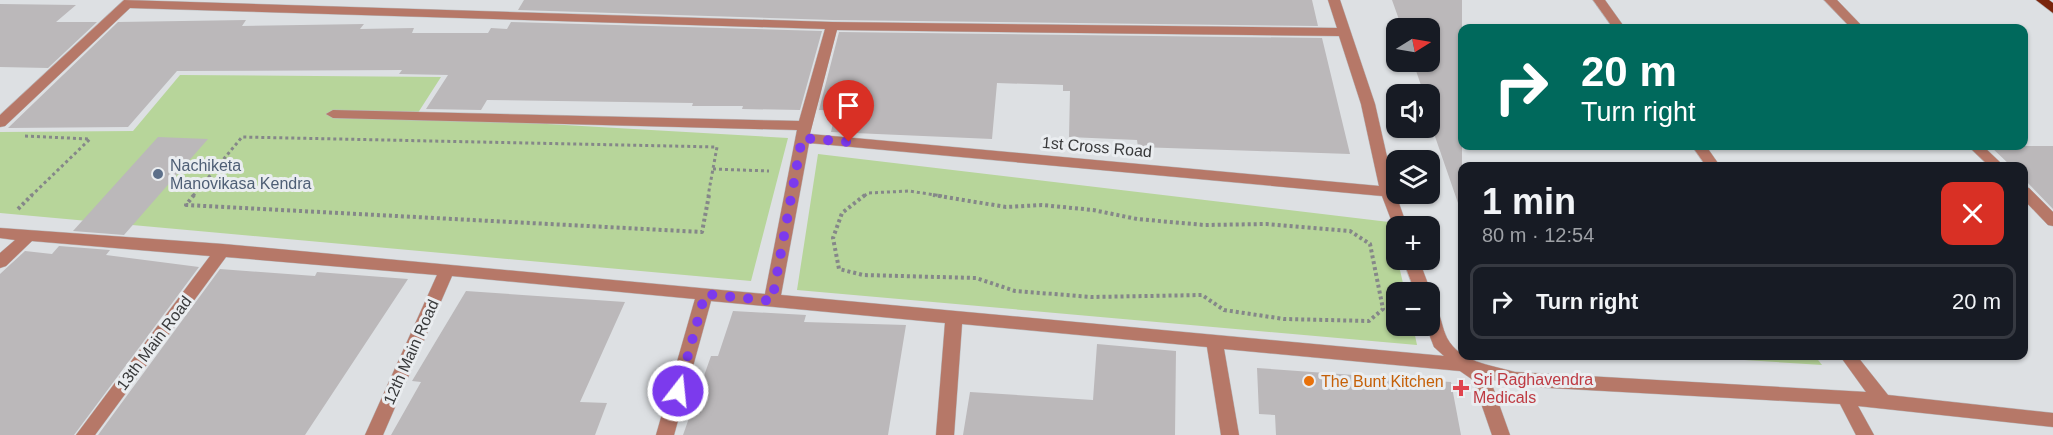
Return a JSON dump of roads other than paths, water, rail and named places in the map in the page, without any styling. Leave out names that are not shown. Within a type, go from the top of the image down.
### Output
[{"type":"main road","points":[[2042,0],[2053,9]]},
{"type":"street","points":[[1334,0],[1368,104],[1386,183]]},
{"type":"street","points":[[1599,0],[1616,24]]},
{"type":"street","points":[[1830,0],[1854,24]]},
{"type":"street","points":[[0,123],[129,2],[832,26],[1345,32]]},
{"type":"street","points":[[772,301],[803,132],[832,26]]},
{"type":"street","name":"1st Cross Road","points":[[333,114],[803,132],[1386,192]]},
{"type":"street","points":[[1979,150],[1993,162]]},
{"type":"street","points":[[2028,196],[2053,221]]},
{"type":"street","points":[[0,232],[954,316],[1464,365],[1515,379],[1845,397],[2053,420]]},
{"type":"street","points":[[0,262],[29,235]]},
{"type":"street","name":"13th Main Road","points":[[85,435],[223,250]]},
{"type":"street","name":"12th Main Road","points":[[374,435],[447,270]]},
{"type":"street","points":[[665,435],[705,294]]},
{"type":"street","points":[[945,435],[954,316]]},
{"type":"street","points":[[1438,336],[1440,342],[1458,359]]},
{"type":"street","points":[[1214,341],[1230,435]]},
{"type":"street","points":[[1459,360],[1480,376],[1501,435]]},
{"type":"street","points":[[1851,360],[1882,400]]},
{"type":"street","points":[[1845,397],[1865,435]]},
{"type":"place","name":"Nachiketa Manovikasa Kendra","points":[[158,174]]},
{"type":"place","name":"The Bunt Kitchen","points":[[1309,381]]},
{"type":"place","name":"Sri Raghavendra Medicals","points":[[1461,388]]}]
